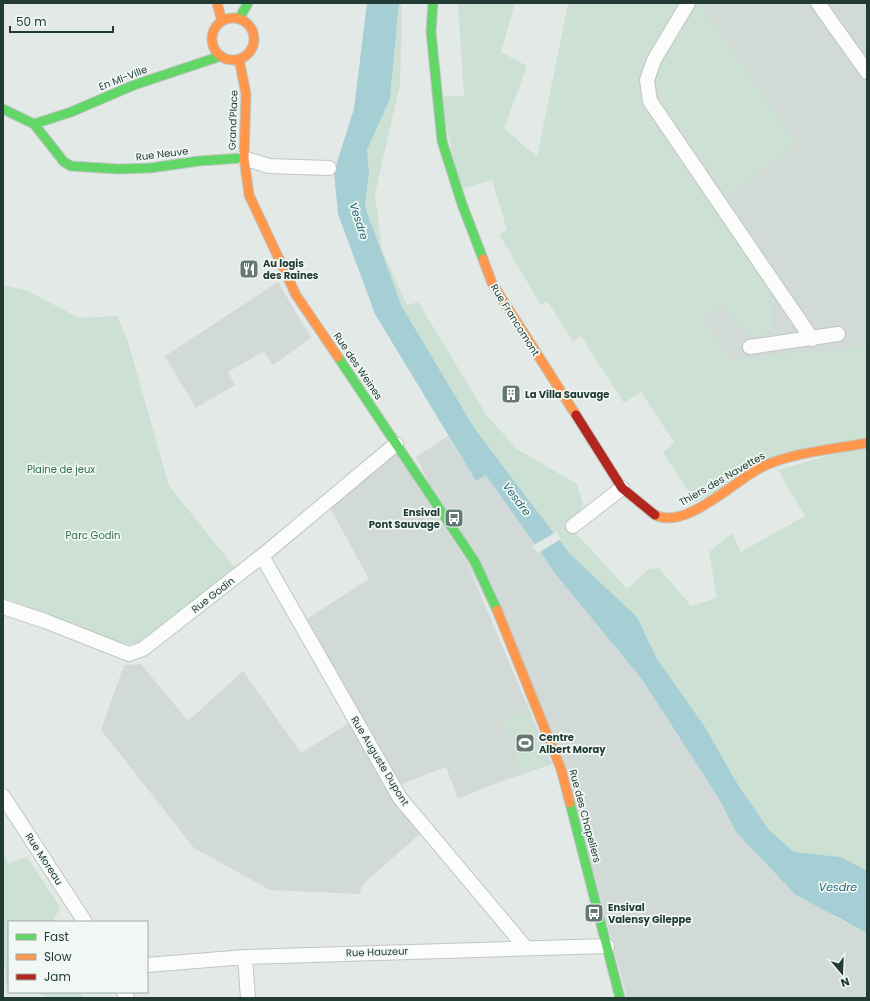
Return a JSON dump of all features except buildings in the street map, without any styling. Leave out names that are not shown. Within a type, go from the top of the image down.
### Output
[{"type":"street","points":[[217,3],[222,21]]},
{"type":"street","points":[[239,19],[248,3]]},
{"type":"street","name":"Rue Francomont","points":[[433,3],[431,32],[442,141],[462,204],[492,283],[622,488]]},
{"type":"street","points":[[688,3],[654,60],[647,80],[650,101],[812,339]]},
{"type":"street","points":[[818,3],[867,72]]},
{"type":"street","points":[[230,18],[239,19],[250,26],[254,38],[250,51],[239,59],[233,60],[221,56],[216,50],[213,38],[216,27],[222,21],[230,18]]},
{"type":"street","name":"En Mi-Ville","points":[[34,124],[71,112],[134,85],[221,56]]},
{"type":"street","name":"Grand'Place","points":[[239,59],[246,99],[243,158]]},
{"type":"street","points":[[3,110],[34,124]]},
{"type":"street","name":"Rue Neuve","points":[[34,124],[64,162],[71,166],[85,168],[150,168],[199,160],[243,158]]},
{"type":"street","points":[[243,158],[269,166],[329,168]]},
{"type":"street","name":"Rue des Weines","points":[[243,158],[245,180],[250,195],[296,295],[464,545],[480,575]]},
{"type":"street","points":[[750,347],[838,334]]},
{"type":"street","name":"Thiers des Navettes","points":[[622,488],[662,519],[670,519],[686,514],[702,506],[729,486],[764,466],[799,454],[867,443]]},
{"type":"street","name":"Rue Godin","points":[[3,608],[44,621],[129,654],[143,649],[262,556],[396,444]]},
{"type":"street","points":[[573,526],[622,488]]},
{"type":"street","name":"Rue Auguste Dupont","points":[[262,556],[400,798],[525,947]]},
{"type":"street","name":"Rue des Chapeliers","points":[[480,575],[503,623],[561,769],[620,998]]},
{"type":"street","name":"Rue Moreau","points":[[3,796],[84,921]]},
{"type":"street","name":"Rue Hauzeur","points":[[148,965],[245,957],[525,947],[607,946]]},
{"type":"street","points":[[245,957],[248,998]]},
{"type":"shaded area","points":[[568,3],[867,3],[867,430],[713,400]]},
{"type":"shaded area","points":[[278,282],[311,338],[273,365],[264,351],[228,372],[235,385],[196,408],[165,356]]},
{"type":"shaded area","points":[[448,436],[476,481],[486,475],[557,576],[641,678],[718,797],[736,832],[835,917],[867,933],[867,998],[627,998],[563,759],[416,457]]},
{"type":"shaded area","points":[[395,452],[466,560],[552,764],[494,784],[458,799],[446,767],[399,785],[305,620],[369,579],[329,506]]},
{"type":"shaded area","points":[[141,664],[188,721],[243,671],[301,753],[351,722],[422,832],[362,885],[360,894],[270,890],[194,848],[101,730],[124,665]]},
{"type":"green space","points":[[399,3],[402,3],[400,84],[375,194],[382,250],[407,305],[418,302],[487,416],[517,449],[577,484],[583,504],[576,533],[627,589],[649,569],[659,568],[691,606],[717,598],[709,552],[732,533],[741,552],[805,516],[778,470],[867,445],[867,871],[841,857],[794,852],[769,830],[735,780],[705,727],[657,659],[637,617],[570,554],[524,494],[475,429],[402,307],[365,208],[369,173],[367,150],[390,99]]},
{"type":"green space","points":[[458,3],[515,3],[501,52],[527,66],[504,128],[537,157],[568,3],[680,3],[639,73],[646,107],[773,296],[772,328],[751,338],[721,304],[703,319],[730,360],[867,346],[867,440],[783,454],[696,502],[663,453],[674,442],[641,392],[624,403],[581,336],[573,341],[547,301],[541,305],[499,234],[507,230],[492,180],[460,189],[440,96],[464,96]]},
{"type":"green space","points":[[696,3],[699,3],[796,144],[726,197],[664,108],[656,84],[659,63]]},
{"type":"green space","name":"Parc Godin","points":[[3,285],[26,290],[79,318],[117,316],[128,342],[169,486],[235,568],[141,643],[123,644],[3,598]]},
{"type":"green space","name":"Centre Albert Moray","points":[[527,713],[547,765],[523,774],[503,722]]},
{"type":"green space","points":[[3,855],[9,863],[27,857],[60,907],[53,921],[8,921],[8,986],[6,985],[3,948]]},
{"type":"green space","points":[[36,993],[82,993],[81,998],[53,998]]},
{"type":"water","name":"Vesdre","points":[[367,3],[399,3],[390,99],[367,150],[369,173],[365,207],[402,307],[475,429],[524,494],[570,554],[637,617],[657,659],[705,727],[735,780],[769,830],[794,852],[841,857],[867,871],[867,933],[796,895],[736,832],[718,797],[641,678],[557,576],[486,475],[476,481],[375,314],[338,214],[334,172],[354,109]]},
{"type":"pier","points":[[556,532],[561,539],[538,553],[532,546]]},
{"type":"traffic: fast","points":[[239,19],[248,3]]},
{"type":"traffic: fast","points":[[433,3],[431,32],[442,141],[462,204],[483,259]]},
{"type":"traffic: fast","points":[[34,124],[71,112],[134,85],[221,56]]},
{"type":"traffic: fast","points":[[3,109],[34,124],[64,162],[71,166],[118,169],[150,168],[199,161],[243,158]]},
{"type":"traffic: fast","points":[[338,357],[475,562],[497,610]]},
{"type":"traffic: fast","points":[[570,803],[620,998]]},
{"type":"traffic: slow","points":[[217,3],[222,21]]},
{"type":"traffic: slow","points":[[233,18],[248,24],[254,39],[248,54],[233,60],[218,54],[212,39],[218,24],[233,18]]},
{"type":"traffic: slow","points":[[239,59],[246,94],[244,158],[249,195],[296,295],[338,357]]},
{"type":"traffic: slow","points":[[483,259],[492,283],[576,415]]},
{"type":"traffic: slow","points":[[655,515],[668,518],[682,516],[696,510],[766,465],[790,457],[816,451],[867,443]]},
{"type":"traffic: slow","points":[[497,610],[561,769],[570,803]]},
{"type":"traffic: jam","points":[[576,415],[622,488],[655,515]]},
{"type":"place","name":"Au logis des Raines","points":[[249,269]]},
{"type":"place","name":"La Villa Sauvage","points":[[511,394]]},
{"type":"place","name":"Ensival Pont Sauvage","points":[[454,518]]},
{"type":"place","name":"Centre Albert Moray","points":[[525,743]]},
{"type":"place","name":"Ensival Valensy Gileppe","points":[[594,913]]},
{"type":"park label","name":"Plaine de jeux","points":[[61,469]]}]
